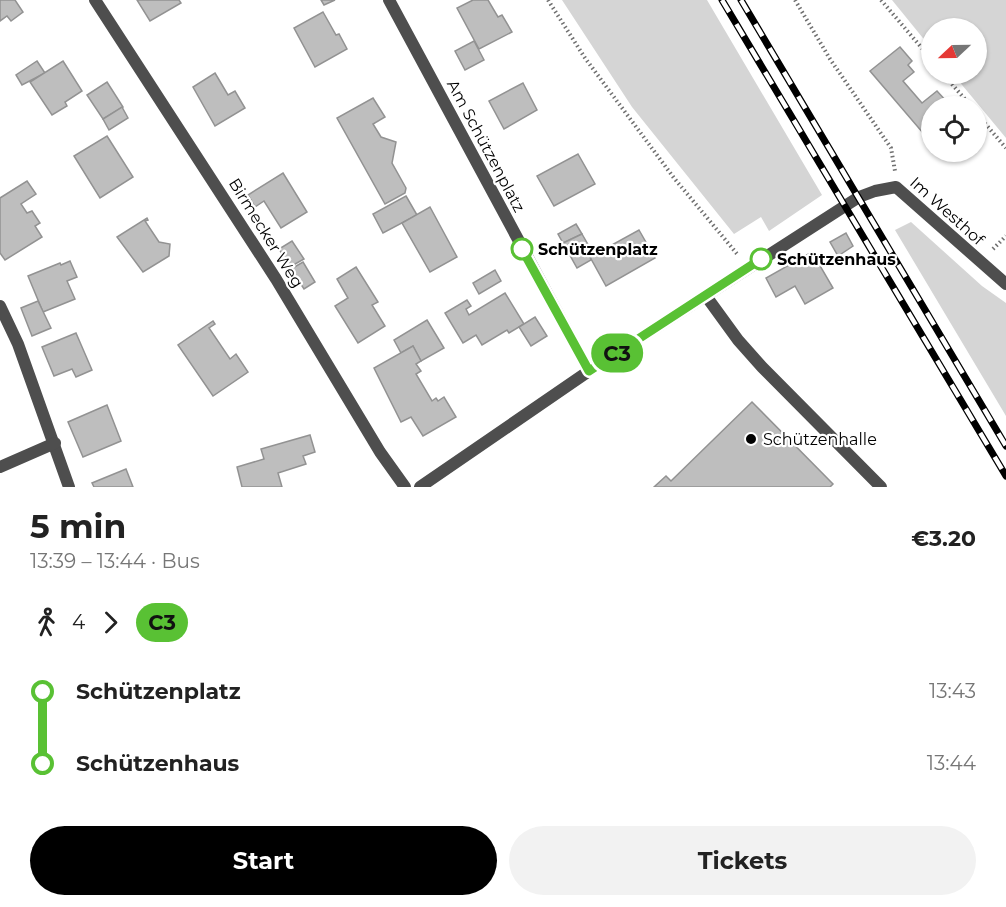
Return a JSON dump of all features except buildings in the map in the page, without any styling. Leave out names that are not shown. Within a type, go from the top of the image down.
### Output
[{"type":"street","name":"Birmecker Weg","points":[[95,0],[276,279],[380,452],[405,487]]},
{"type":"street","name":"Am Schützenplatz","points":[[390,0],[589,371]]},
{"type":"street","name":"Im Westhof","points":[[748,267],[859,197],[896,187],[1006,284]]},
{"type":"street","points":[[420,487],[589,371],[748,267]]},
{"type":"street","points":[[706,296],[738,340],[762,367],[881,487]]},
{"type":"street","points":[[0,306],[18,344],[69,487]]},
{"type":"street","points":[[0,467],[55,443]]},
{"type":"path","points":[[548,0],[585,58],[674,178],[748,267]]},
{"type":"path","points":[[795,0],[830,59],[891,148],[896,187]]},
{"type":"path","points":[[881,0],[921,47]]},
{"type":"path","points":[[952,84],[962,96]]},
{"type":"path","points":[[987,126],[1006,148]]},
{"type":"shaded area","points":[[562,0],[707,0],[822,195],[769,231],[761,217],[734,234],[632,107]]},
{"type":"shaded area","points":[[892,0],[1006,0],[1006,138],[987,115],[987,96],[971,96],[961,84],[987,84],[987,18],[921,18],[921,36]]},
{"type":"shaded area","points":[[911,222],[982,286],[1006,303],[1006,416],[895,230]]},
{"type":"railway","points":[[722,0],[1006,476]]},
{"type":"railway","points":[[741,0],[1006,446]]},
{"type":"bus line","name":"C3","points":[[522,249],[589,371],[761,259]]},
{"type":"place","name":"Schützenplatz","points":[[522,249]]},
{"type":"place","name":"Schützenhaus","points":[[761,259]]},
{"type":"place","name":"Schützenhalle","points":[[751,439]]}]
